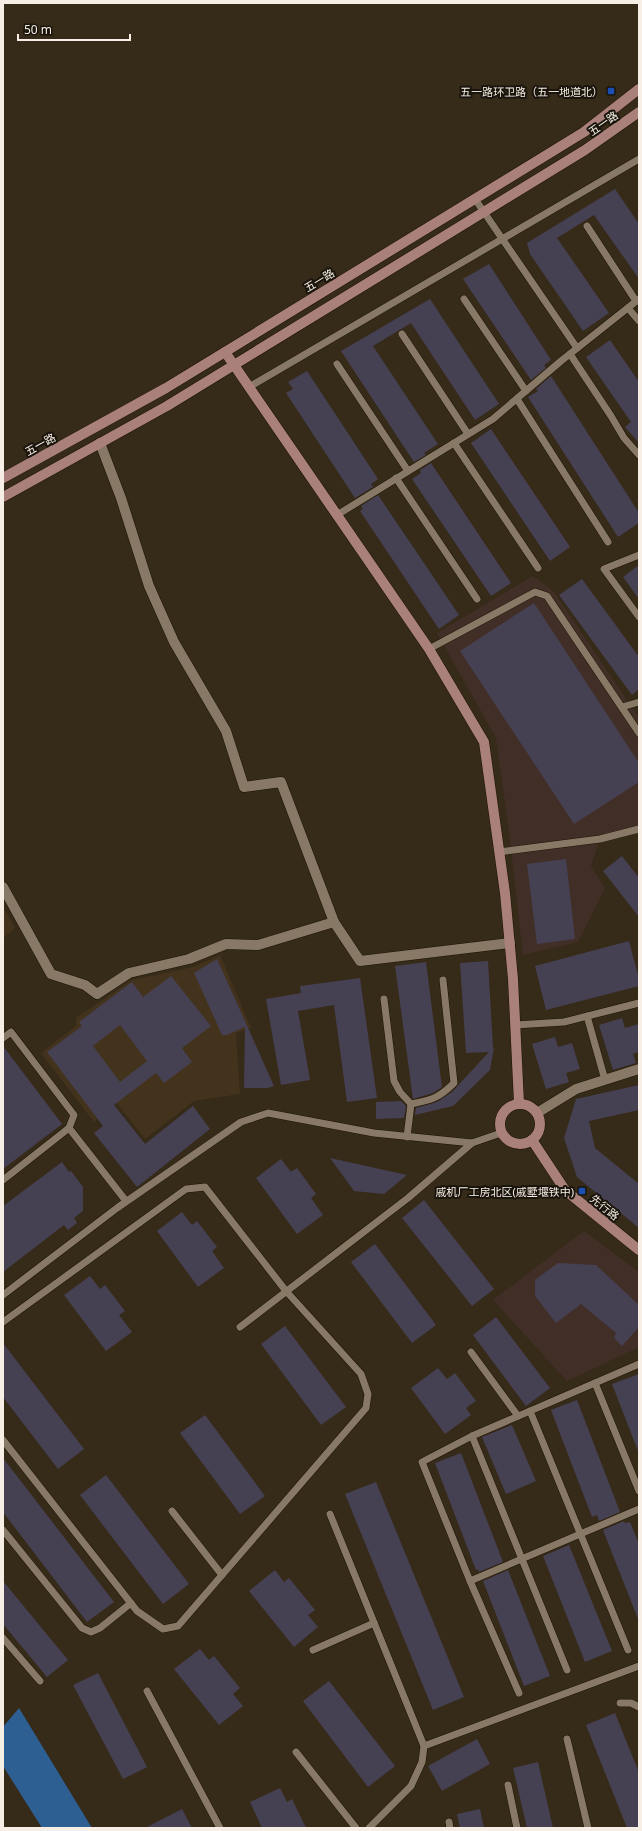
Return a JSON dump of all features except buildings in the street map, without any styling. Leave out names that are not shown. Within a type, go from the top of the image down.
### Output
[{"type":"main road","name":"五一路","points":[[3,478],[166,388],[584,132],[639,90]]},
{"type":"main road","name":"五一路","points":[[3,497],[167,406],[585,150],[639,112]]},
{"type":"main road","points":[[225,352],[429,649],[484,742],[510,942],[519,1103]]},
{"type":"main road","points":[[519,1103],[526,1104],[537,1113],[540,1120],[540,1128],[532,1140],[524,1144],[515,1144],[507,1140],[501,1133],[499,1124],[501,1115],[506,1108],[519,1103]]},
{"type":"main road","name":"先行路","points":[[532,1140],[565,1190],[639,1250]]},
{"type":"street","points":[[100,443],[121,498],[150,586],[174,642],[226,731],[244,787],[281,782],[334,922],[360,961],[510,942]]},
{"type":"street","points":[[3,888],[51,974],[85,985],[97,994],[128,973],[189,960],[226,944],[258,945],[334,922]]},
{"type":"street","points":[[537,1113],[576,1089],[639,1069]]},
{"type":"lane","points":[[249,387],[639,159]]},
{"type":"lane","points":[[475,199],[577,348]]},
{"type":"lane","points":[[337,515],[493,419],[577,348],[638,300],[587,226]]},
{"type":"lane","points":[[464,299],[526,391]]},
{"type":"lane","points":[[628,308],[639,322]]},
{"type":"lane","points":[[402,334],[468,434]]},
{"type":"lane","points":[[570,354],[612,416],[624,438],[639,455]]},
{"type":"lane","points":[[337,364],[408,471]]},
{"type":"lane","points":[[517,399],[608,542]]},
{"type":"lane","points":[[454,443],[538,568]]},
{"type":"lane","points":[[396,478],[477,599]]},
{"type":"lane","points":[[639,555],[604,569],[639,617]]},
{"type":"lane","points":[[429,649],[535,592],[547,596],[639,733]]},
{"type":"lane","points":[[622,707],[639,702]]},
{"type":"lane","points":[[499,852],[600,839],[639,829]]},
{"type":"lane","points":[[411,1104],[424,1102],[442,1095],[454,1083],[443,980]]},
{"type":"lane","points":[[384,999],[394,1081],[400,1092],[411,1104],[407,1137]]},
{"type":"lane","points":[[515,1025],[564,1022],[639,1003]]},
{"type":"lane","points":[[587,1016],[605,1080]]},
{"type":"lane","points":[[3,1038],[11,1032],[74,1115],[69,1128],[3,1180]]},
{"type":"lane","points":[[3,1295],[126,1201],[241,1122],[268,1113],[374,1133],[472,1143]]},
{"type":"lane","points":[[69,1128],[126,1201]]},
{"type":"lane","points":[[240,1328],[408,1198],[472,1143],[501,1133]]},
{"type":"lane","points":[[3,1322],[186,1189],[205,1187],[286,1291],[360,1374],[368,1394],[366,1408],[178,1626],[163,1629],[138,1611],[131,1603],[3,1440]]},
{"type":"lane","points":[[471,1352],[518,1416]]},
{"type":"lane","points":[[519,1693],[470,1581],[422,1462],[472,1436],[639,1364]]},
{"type":"lane","points":[[594,1383],[639,1491]]},
{"type":"lane","points":[[530,1411],[628,1650]]},
{"type":"lane","points":[[472,1436],[567,1670]]},
{"type":"lane","points":[[470,1581],[639,1509]]},
{"type":"lane","points":[[172,1511],[222,1575]]},
{"type":"lane","points":[[330,1514],[424,1746],[422,1762],[411,1786],[369,1828]]},
{"type":"lane","points":[[3,1530],[82,1628],[91,1632],[100,1628],[131,1603]]},
{"type":"lane","points":[[313,1650],[374,1623]]},
{"type":"lane","points":[[3,1638],[40,1681]]},
{"type":"lane","points":[[424,1746],[639,1666]]},
{"type":"lane","points":[[147,1691],[220,1828]]},
{"type":"lane","points":[[620,1703],[631,1703],[639,1708]]},
{"type":"lane","points":[[567,1738],[588,1828]]},
{"type":"lane","points":[[296,1752],[356,1828]]},
{"type":"lane","points":[[508,1785],[517,1828]]},
{"type":"shaded area","points":[[533,576],[554,592],[639,718],[639,829],[600,839],[591,866],[605,888],[578,942],[523,955],[510,839],[496,738],[437,633]]},
{"type":"shaded area","points":[[3,907],[15,928],[3,938]]},
{"type":"shaded area","points":[[220,955],[251,1028],[236,1033],[240,1094],[194,1101],[145,1139],[116,1102],[94,1122],[41,1053],[76,1026],[76,1018],[132,980],[193,967]]},
{"type":"shaded area","points":[[584,1231],[639,1272],[639,1347],[567,1381],[493,1300]]},
{"type":"water","points":[[19,1708],[92,1828],[42,1828],[3,1766],[3,1727]]},
{"type":"place","name":"五一路环卫路（五一地道北）","points":[[611,91]]},
{"type":"place","name":"戚机厂工房北区(戚墅堰铁中)","points":[[582,1191]]}]
